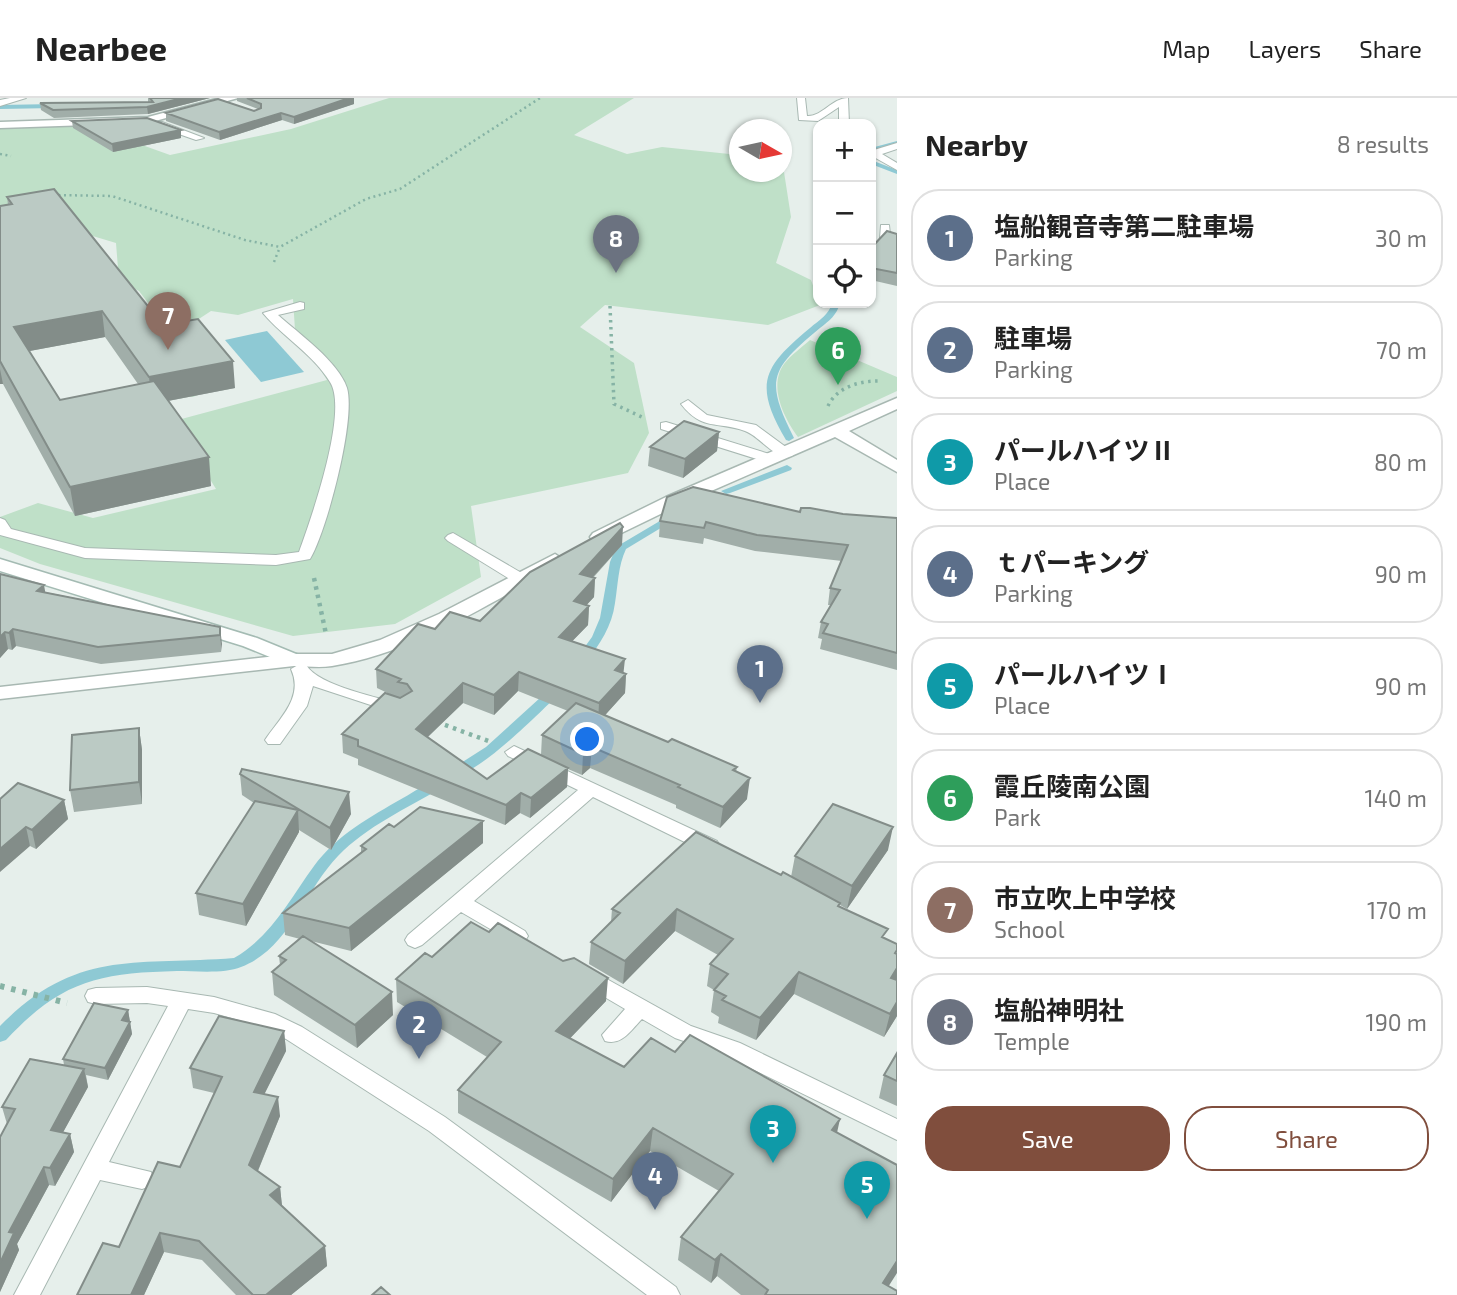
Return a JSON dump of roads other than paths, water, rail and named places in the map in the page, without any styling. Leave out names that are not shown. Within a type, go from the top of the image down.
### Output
[{"type":"street","points":[[0,125],[148,120],[233,98]]},
{"type":"street","points":[[0,693],[300,668],[370,650],[398,639],[643,513],[838,432],[897,402]]},
{"type":"street","points":[[838,432],[897,467]]},
{"type":"street","points":[[0,565],[250,642],[300,668]]},
{"type":"lane","points":[[0,103],[22,98]]},
{"type":"lane","points":[[801,98],[802,118],[815,119],[843,99]]},
{"type":"lane","points":[[843,99],[844,119]]},
{"type":"lane","points":[[220,101],[243,109]]},
{"type":"lane","points":[[148,120],[199,138]]},
{"type":"lane","points":[[897,146],[877,152],[876,160],[897,167]]},
{"type":"lane","points":[[876,233],[884,232],[897,241]]},
{"type":"lane","points":[[0,523],[5,533],[85,553],[275,559],[304,556],[330,477],[342,416],[342,393],[335,378],[269,313],[290,304]]},
{"type":"lane","points":[[688,404],[702,418],[744,426],[758,432],[779,456]]},
{"type":"lane","points":[[666,426],[779,456]]},
{"type":"lane","points":[[453,538],[519,578]]},
{"type":"lane","points":[[300,668],[347,694],[401,710]]},
{"type":"lane","points":[[274,740],[304,694],[300,668]]},
{"type":"lane","points":[[514,752],[731,858]]},
{"type":"lane","points":[[415,940],[591,789]]},
{"type":"lane","points":[[461,903],[533,944]]},
{"type":"lane","points":[[568,965],[683,1032],[732,1049],[897,1130]]},
{"type":"lane","points":[[96,996],[147,995],[214,1005],[267,1020],[294,1033],[437,1124],[667,1295]]},
{"type":"lane","points":[[27,1295],[182,1000]]},
{"type":"lane","points":[[613,1035],[640,1006]]},
{"type":"lane","points":[[93,1168],[142,1179]]},
{"type":"water","points":[[267,331],[304,372],[261,382],[225,340]]},
{"type":"waterway","points":[[0,107],[55,106]]},
{"type":"waterway","points":[[876,149],[897,143]]},
{"type":"waterway","points":[[876,164],[897,172]]},
{"type":"waterway","points":[[789,438],[772,399],[770,385],[773,372],[789,350],[831,315],[834,308]]},
{"type":"waterway","points":[[726,491],[787,468]]},
{"type":"waterway","points":[[582,659],[604,625],[610,603],[615,562],[621,547],[675,515]]},
{"type":"waterway","points":[[455,773],[491,750],[556,690]]},
{"type":"waterway","points":[[0,1036],[46,996],[77,979],[115,969],[237,963],[253,954],[279,929],[332,854],[368,825],[436,785]]},
{"type":"place","name":"塩船神明社","points":[[616,273]]},
{"type":"place","name":"市立吹上中学校","points":[[168,350]]},
{"type":"place","name":"霞丘陵南公園","points":[[838,385]]},
{"type":"place","name":"塩船観音寺第二駐車場","points":[[760,703]]},
{"type":"place","name":"駐車場","points":[[419,1059]]},
{"type":"place","name":"パールハイツⅡ","points":[[773,1163]]},
{"type":"place","name":"ｔパーキング","points":[[655,1210]]},
{"type":"place","name":"パールハイツⅠ","points":[[867,1219]]}]
